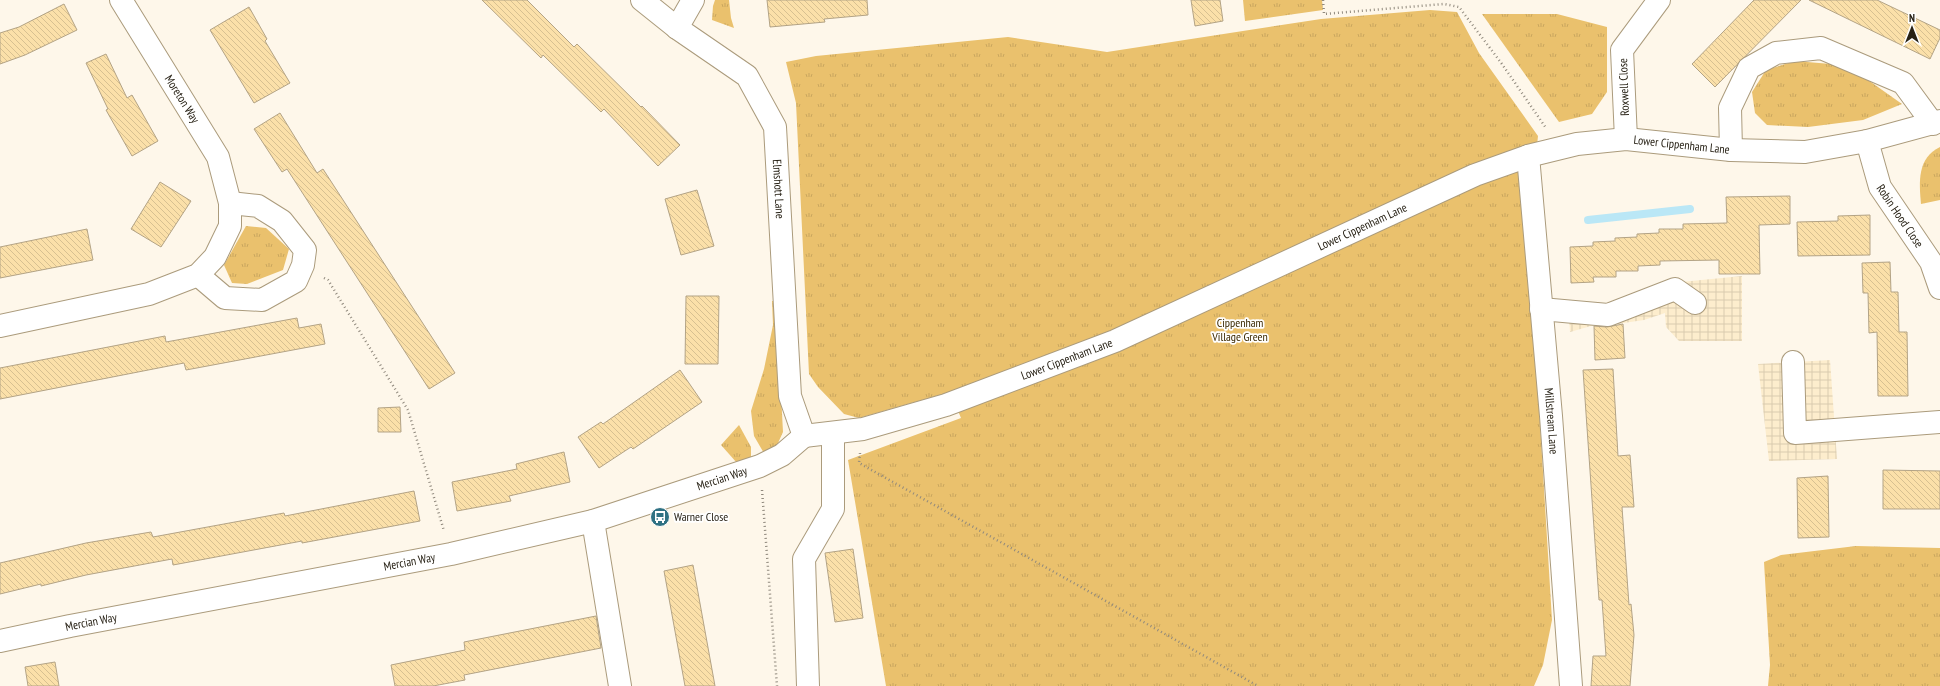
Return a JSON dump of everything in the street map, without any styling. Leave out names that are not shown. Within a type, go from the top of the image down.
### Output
[{"type":"street","name":"Moreton Way","points":[[0,326],[148,294],[198,275],[215,257],[230,226],[230,203],[218,157],[121,0]]},
{"type":"street","name":"Elmshott Lane","points":[[642,0],[677,28],[747,76],[775,127],[790,396],[804,436]]},
{"type":"street","points":[[677,28],[693,0]]},
{"type":"street","name":"Roxwell Close","points":[[1626,138],[1622,50],[1659,0]]},
{"type":"street","points":[[1731,150],[1730,108],[1749,68],[1776,53],[1821,48],[1903,83],[1936,122]]},
{"type":"street","name":"Lower Cippenham Lane","points":[[804,436],[863,429],[946,405],[1115,341],[1475,175],[1528,156],[1577,144],[1626,138],[1731,150],[1805,152],[1867,142],[1936,122]]},
{"type":"street","name":"Robin Hood Close","points":[[1867,142],[1880,187],[1931,262],[1940,288]]},
{"type":"street","name":"Millstream Lane","points":[[1528,156],[1571,686]]},
{"type":"street","points":[[198,275],[225,298],[262,300],[296,281],[303,266],[305,250],[282,221],[258,206],[230,203]]},
{"type":"street","points":[[1541,309],[1608,314],[1676,289],[1695,303]]},
{"type":"street","points":[[1793,362],[1795,433],[1940,422]]},
{"type":"street","points":[[808,686],[804,559],[833,509],[833,433]]},
{"type":"street","name":"Mercian Way","points":[[0,641],[70,626],[451,554],[593,521],[760,466],[782,455],[804,436]]},
{"type":"street","points":[[593,521],[620,686]]},
{"type":"path","points":[[1323,0],[1324,14],[1444,4],[1459,7],[1502,64],[1559,148]]},
{"type":"path","points":[[303,266],[328,280],[408,410],[451,554]]},
{"type":"path","points":[[863,429],[859,463],[1258,686]]},
{"type":"path","points":[[760,466],[777,686]]},
{"type":"shaded area","points":[[1742,276],[1742,341],[1679,341],[1666,327],[1665,313],[1644,320],[1610,325],[1598,324],[1570,332],[1568,303],[1621,307],[1681,282]]},
{"type":"shaded area","points":[[1830,360],[1837,459],[1769,461],[1758,364]]},
{"type":"green space","points":[[715,0],[729,0],[734,28],[712,20]]},
{"type":"green space","points":[[1243,0],[1322,0],[1323,10],[1245,21]]},
{"type":"green space","name":"Cippenham Village Green","points":[[1430,10],[1457,12],[1479,53],[1538,136],[1531,202],[1531,275],[1552,620],[1543,665],[1534,686],[886,686],[848,460],[961,418],[950,392],[859,418],[844,414],[818,387],[809,374],[796,103],[786,62],[816,56],[1008,37],[1107,52],[1321,19]]},
{"type":"green space","points":[[1482,14],[1557,14],[1607,27],[1607,92],[1592,114],[1559,122]]},
{"type":"green space","points":[[1795,61],[1831,64],[1868,80],[1902,104],[1863,120],[1808,127],[1767,125],[1755,113],[1752,92],[1766,70]]},
{"type":"green space","points":[[1940,147],[1940,200],[1921,204],[1920,179],[1923,164],[1932,152]]},
{"type":"green space","points":[[246,226],[266,228],[289,249],[283,270],[247,284],[232,283],[224,265]]},
{"type":"green space","points":[[772,301],[776,301],[783,432],[774,452],[765,455],[754,436],[751,411],[764,369],[773,325]]},
{"type":"green space","points":[[739,425],[751,447],[751,459],[737,463],[721,445]]},
{"type":"green space","points":[[1856,546],[1940,548],[1940,686],[1768,686],[1770,665],[1764,562],[1781,555]]},
{"type":"building","points":[[482,0],[527,0],[574,47],[577,44],[641,107],[642,106],[680,145],[658,166],[604,109],[601,112],[543,55],[541,58]]},
{"type":"building","points":[[767,0],[867,0],[868,15],[824,19],[825,22],[770,27]]},
{"type":"building","points":[[1191,0],[1220,0],[1223,21],[1195,26]]},
{"type":"building","points":[[1754,0],[1801,0],[1715,87],[1692,64]]},
{"type":"building","points":[[1809,0],[1877,0],[1940,30],[1940,38],[1930,59]]},
{"type":"building","points":[[64,4],[77,30],[25,55],[0,64],[0,33],[19,27]]},
{"type":"building","points":[[249,7],[267,39],[265,41],[290,83],[254,103],[210,30]]},
{"type":"building","points":[[106,54],[127,98],[132,95],[158,141],[132,156],[106,110],[108,109],[86,63]]},
{"type":"building","points":[[280,113],[317,173],[323,169],[455,373],[429,389],[287,169],[282,172],[254,129]]},
{"type":"building","points":[[160,182],[191,201],[161,247],[131,229]]},
{"type":"building","points":[[697,190],[714,246],[681,255],[665,199]]},
{"type":"building","points":[[1790,196],[1790,224],[1759,225],[1760,274],[1719,274],[1719,260],[1660,261],[1660,265],[1638,266],[1638,271],[1616,271],[1616,277],[1593,277],[1594,282],[1571,283],[1570,247],[1593,246],[1593,242],[1615,241],[1615,238],[1637,237],[1637,234],[1659,233],[1659,229],[1683,229],[1683,224],[1727,223],[1726,197]]},
{"type":"building","points":[[1870,215],[1870,255],[1798,256],[1797,222],[1838,221],[1838,216]]},
{"type":"building","points":[[87,229],[93,260],[0,278],[0,247]]},
{"type":"building","points":[[1890,262],[1891,292],[1898,292],[1899,332],[1907,332],[1908,396],[1878,396],[1877,332],[1869,333],[1868,293],[1863,293],[1862,263]]},
{"type":"building","points":[[686,296],[719,296],[718,364],[685,364]]},
{"type":"building","points":[[297,318],[299,328],[321,324],[325,344],[186,370],[184,363],[0,399],[0,368],[165,336],[166,342]]},
{"type":"building","points":[[1623,324],[1625,358],[1595,360],[1594,326],[1607,327]]},
{"type":"building","points":[[1613,369],[1618,456],[1630,455],[1634,507],[1622,507],[1629,605],[1631,604],[1634,635],[1630,686],[1591,686],[1593,656],[1606,656],[1602,600],[1599,600],[1583,370]]},
{"type":"building","points":[[680,370],[702,402],[633,449],[631,447],[599,468],[578,437],[601,422],[603,424]]},
{"type":"building","points":[[400,407],[401,432],[378,432],[378,408]]},
{"type":"building","points":[[564,452],[570,482],[509,496],[511,501],[457,511],[452,482],[517,469],[516,464]]},
{"type":"building","points":[[1883,470],[1940,471],[1940,509],[1883,509]]},
{"type":"building","points":[[1828,476],[1829,537],[1798,538],[1797,478]]},
{"type":"building","points":[[414,491],[420,521],[173,565],[172,559],[86,575],[41,586],[41,584],[0,594],[0,563],[86,543],[151,532],[153,537],[284,513],[285,516]]},
{"type":"building","points":[[853,549],[863,618],[835,622],[825,553]]},
{"type":"building","points":[[693,565],[715,686],[685,686],[664,571]]},
{"type":"building","points":[[596,616],[601,648],[464,675],[465,680],[433,686],[395,686],[391,665],[465,650],[464,642]]},
{"type":"building","points":[[55,662],[59,686],[28,686],[25,667]]},
{"type":"waterway","points":[[1588,220],[1690,209]]},
{"type":"place","name":"Warner Close","points":[[660,517]]}]
